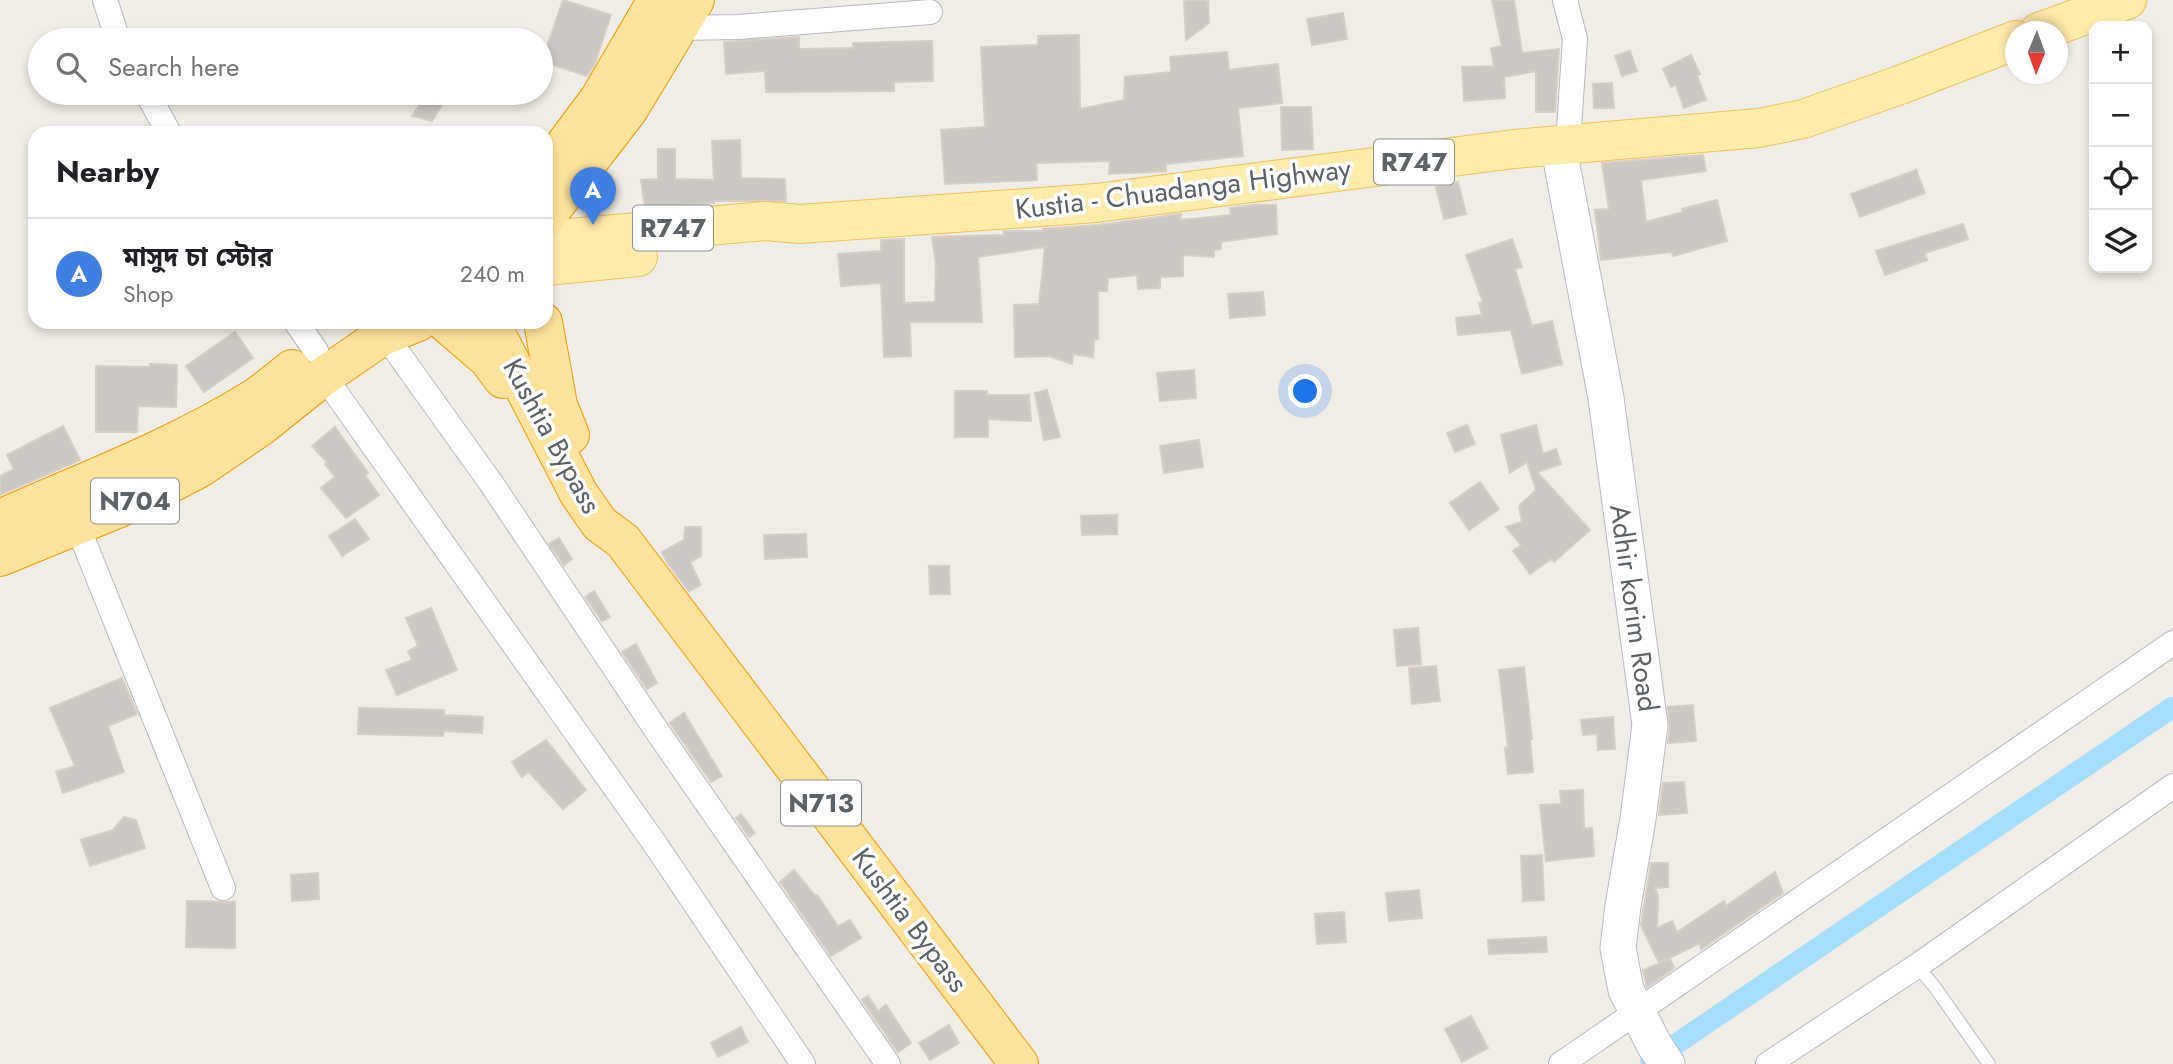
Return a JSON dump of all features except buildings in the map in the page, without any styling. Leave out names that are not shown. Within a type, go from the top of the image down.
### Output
[{"type":"highway","points":[[553,208],[629,109],[657,64],[676,10]]},
{"type":"highway","points":[[553,160],[598,99],[676,10]]},
{"type":"highway","name":"N704","points":[[0,557],[139,500],[165,466],[254,398],[323,350],[387,329]]},
{"type":"highway","points":[[453,329],[488,359],[564,444]]},
{"type":"highway","name":"Kushtia Bypass","points":[[494,329],[564,444]]},
{"type":"highway","name":"Kushtia Bypass","points":[[522,329],[527,354],[555,413],[579,494],[600,524],[623,541],[1019,1064]]},
{"type":"highway","points":[[544,329],[564,444]]},
{"type":"highway","name":"N704","points":[[0,519],[165,466],[200,468],[260,427],[323,350]]},
{"type":"main road","points":[[2068,21],[2127,0]]},
{"type":"main road","name":"Kustia - Chuadanga Highway","points":[[553,239],[766,220],[800,225],[1096,203],[1563,144],[1759,128],[1803,119],[2005,44]]},
{"type":"main road","name":"Adhir korim Road","points":[[1563,144],[1606,398],[1650,725],[1639,819],[1618,948],[1626,990],[1661,1055]]},
{"type":"main road","points":[[553,265],[763,242],[776,239],[800,225]]},
{"type":"street","points":[[105,0],[114,28]]},
{"type":"street","points":[[1563,144],[1575,39],[1565,0]]},
{"type":"street","points":[[676,10],[738,27],[930,12]]},
{"type":"street","points":[[154,105],[165,126]]},
{"type":"street","points":[[387,329],[659,734],[888,1064]]},
{"type":"street","points":[[323,350],[803,1064]]},
{"type":"street","points":[[77,525],[223,888]]},
{"type":"street","points":[[1561,1064],[2173,643]]},
{"type":"street","points":[[1768,1064],[1917,966],[2173,786]]},
{"type":"lane","points":[[1917,966],[1989,1064]]},
{"type":"waterway","points":[[1651,1061],[2173,707]]},
{"type":"place","name":"মাসুদ চা স্টোর","points":[[593,225]]}]
